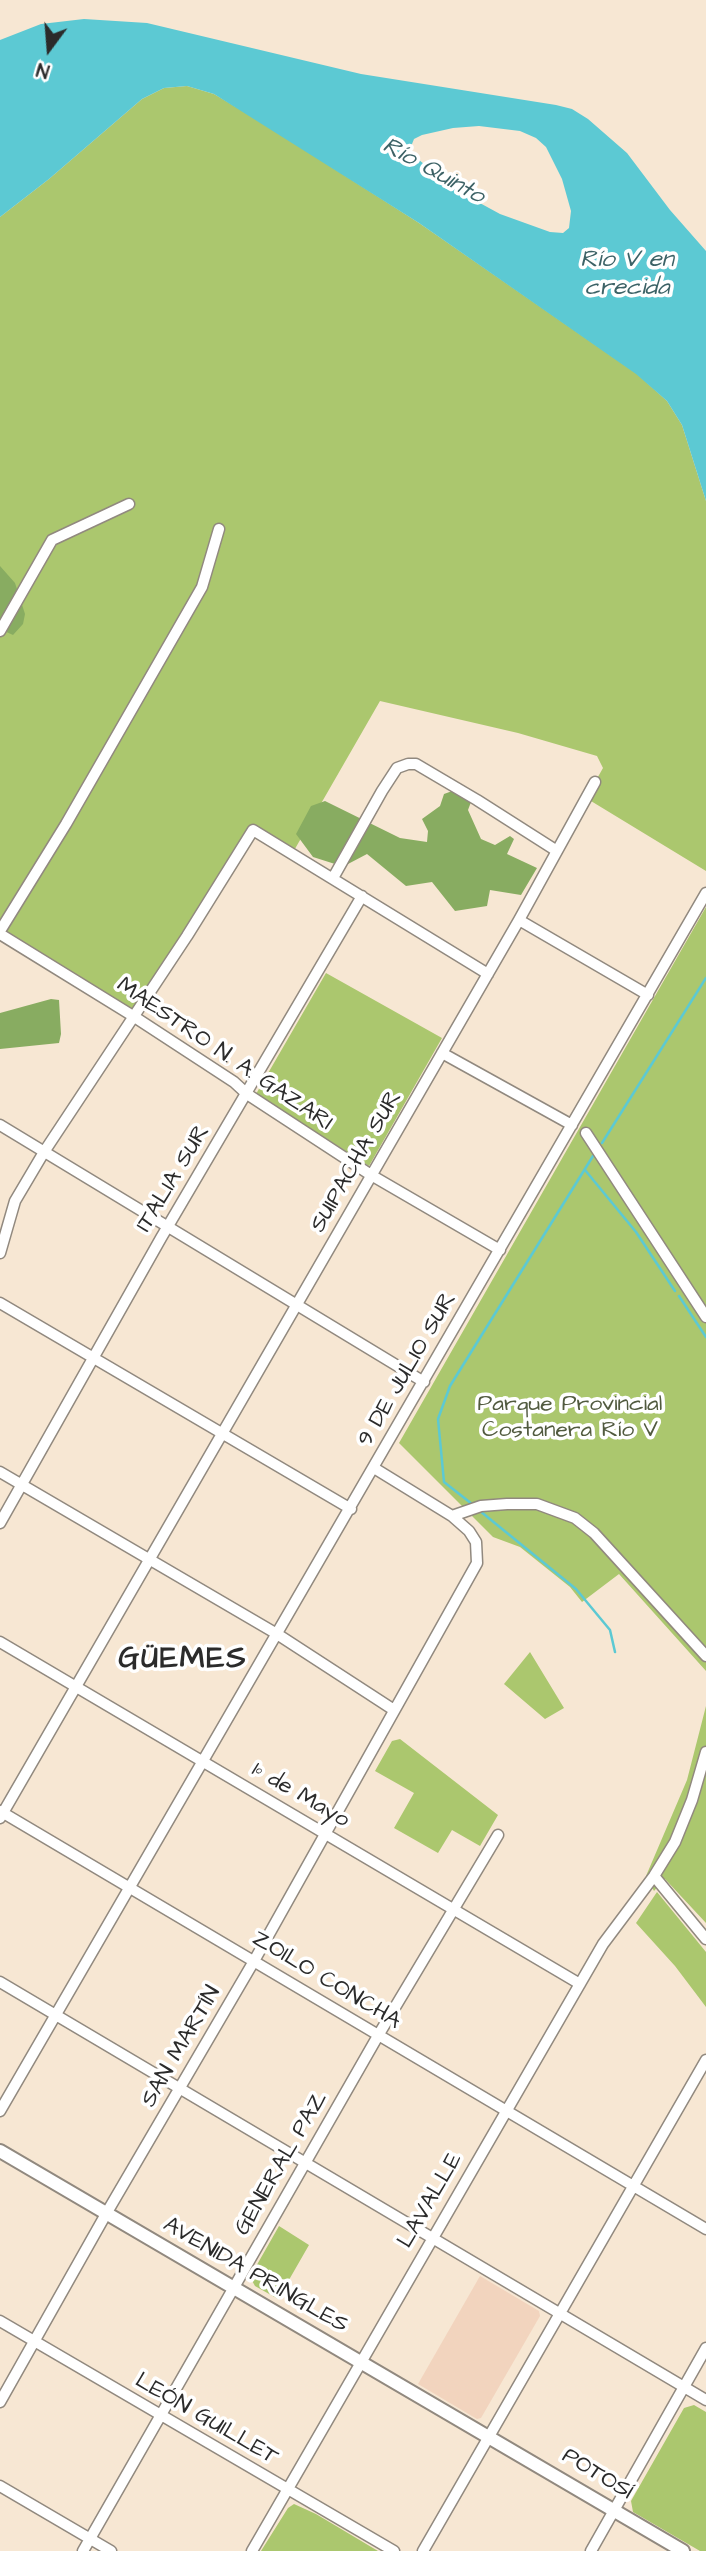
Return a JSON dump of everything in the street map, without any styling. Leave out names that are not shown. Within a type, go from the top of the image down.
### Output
[{"type":"main road","name":"AVENIDA PRINGLES","points":[[0,2151],[489,2436]]},
{"type":"main road","name":"POTOSÍ","points":[[489,2436],[683,2551]]},
{"type":"street","points":[[0,631],[52,540],[129,504]]},
{"type":"street","points":[[0,932],[66,824],[202,587],[219,528]]},
{"type":"street","points":[[333,878],[397,768],[408,764],[416,764],[557,851]]},
{"type":"street","name":"SUIPACHA SUR","points":[[1,1814],[488,974],[595,782]]},
{"type":"street","points":[[0,1253],[15,1201],[44,1152],[187,936],[253,830],[488,974]]},
{"type":"street","points":[[442,1053],[572,1125],[706,893]]},
{"type":"street","name":"ITALIA SUR","points":[[0,1523],[168,1227],[362,896]]},
{"type":"street","points":[[519,920],[648,995]]},
{"type":"street","name":"MAESTRO N. A. GAZARI","points":[[0,932],[234,1082],[247,1094],[371,1175],[500,1250]]},
{"type":"street","points":[[0,1125],[424,1382]]},
{"type":"street","name":"9 DE JULIO SUR","points":[[0,2111],[572,1125]]},
{"type":"street","points":[[586,1133],[706,1317]]},
{"type":"street","points":[[0,1303],[351,1509]]},
{"type":"street","points":[[374,1468],[452,1516],[481,1506],[537,1504],[575,1518],[594,1533],[706,1656]]},
{"type":"street","points":[[0,1472],[277,1634],[394,1710]]},
{"type":"street","name":"SAN MARTÍN","points":[[0,2402],[254,1961],[477,1563],[476,1542],[469,1531],[452,1516]]},
{"type":"street","name":"1º de Mayo","points":[[0,1642],[580,1984]]},
{"type":"street","name":"LAVALLE","points":[[252,2551],[603,1944],[654,1877],[680,1831],[706,1752]]},
{"type":"street","name":"ZOILO CONCHA","points":[[1,1814],[130,1887],[706,2229]]},
{"type":"street","name":"GENERAL PAZ","points":[[83,2551],[379,2034],[456,1910],[498,1835]]},
{"type":"street","points":[[654,1877],[706,1939]]},
{"type":"street","points":[[0,1982],[706,2400]]},
{"type":"street","points":[[423,2551],[706,2060]]},
{"type":"street","name":"LEÓN GUILLET","points":[[0,2321],[394,2551]]},
{"type":"street","points":[[591,2551],[706,2348]]},
{"type":"street","points":[[0,2486],[111,2551]]},
{"type":"shaded area","points":[[480,2276],[539,2311],[540,2316],[481,2418],[477,2419],[418,2384]]},
{"type":"green space","points":[[187,86],[214,94],[419,223],[636,373],[667,401],[682,425],[706,501],[706,871],[586,798],[603,768],[597,756],[518,733],[380,701],[292,854],[253,831],[133,1016],[0,934],[0,217],[142,99],[164,88]]},
{"type":"green space","points":[[0,566],[15,583],[25,614],[23,624],[13,635],[0,629]]},
{"type":"green space","points":[[455,790],[471,802],[468,810],[481,839],[495,845],[510,836],[514,839],[507,854],[537,868],[521,895],[490,890],[487,906],[455,911],[432,882],[406,886],[367,854],[348,864],[335,864],[313,857],[296,834],[311,806],[325,801],[400,838],[427,842],[428,831],[422,819],[440,806],[444,794]]},
{"type":"green space","name":"Parque Provincial Costanera Río V","points":[[706,907],[706,1671],[619,1574],[582,1602],[570,1587],[520,1547],[493,1537],[399,1443]]},
{"type":"green space","points":[[326,973],[442,1038],[369,1166],[256,1094]]},
{"type":"green space","points":[[51,999],[59,1000],[59,1043],[0,1049],[0,1013]]},
{"type":"green space","points":[[530,1652],[564,1708],[545,1719],[504,1684]]},
{"type":"green space","points":[[706,1706],[706,1923],[665,1879],[654,1891],[646,1876],[687,1780]]},
{"type":"green space","points":[[400,1739],[498,1815],[480,1846],[452,1830],[438,1853],[394,1828],[414,1793],[375,1771],[392,1741]]},
{"type":"green space","points":[[657,1892],[706,1952],[706,2007],[675,1966],[636,1923]]},
{"type":"green space","points":[[279,2226],[309,2245],[278,2299],[255,2286],[250,2277]]},
{"type":"green space","points":[[694,2405],[706,2412],[706,2551],[700,2551],[633,2512],[631,2501],[684,2408]]},
{"type":"green space","points":[[294,2504],[378,2551],[261,2551],[288,2508]]},
{"type":"water","name":"Río V en crecida","points":[[84,19],[147,23],[361,74],[556,105],[572,109],[588,119],[627,153],[670,210],[706,251],[706,501],[682,425],[667,401],[636,374],[419,223],[214,94],[187,86],[164,88],[142,99],[0,217],[0,40],[41,24]],"holes":[[[479,126],[520,131],[536,138],[546,147],[562,179],[571,211],[569,228],[563,233],[550,232],[500,214],[467,196],[414,156],[410,149],[414,139],[422,135],[453,128]]]},
{"type":"waterway","points":[[602,1143],[706,978]]},
{"type":"waterway","points":[[472,1504],[444,1482],[438,1419],[450,1386],[593,1156]]},
{"type":"waterway","points":[[585,1170],[636,1232],[675,1291]]},
{"type":"waterway","points":[[679,1296],[706,1337]]},
{"type":"waterway","points":[[480,1511],[576,1589],[610,1630],[615,1652]]},
{"type":"district","name":"GÜEMES","points":[[183,1661]]},
{"type":"water label","name":"Río Quinto","points":[[433,172]]}]
